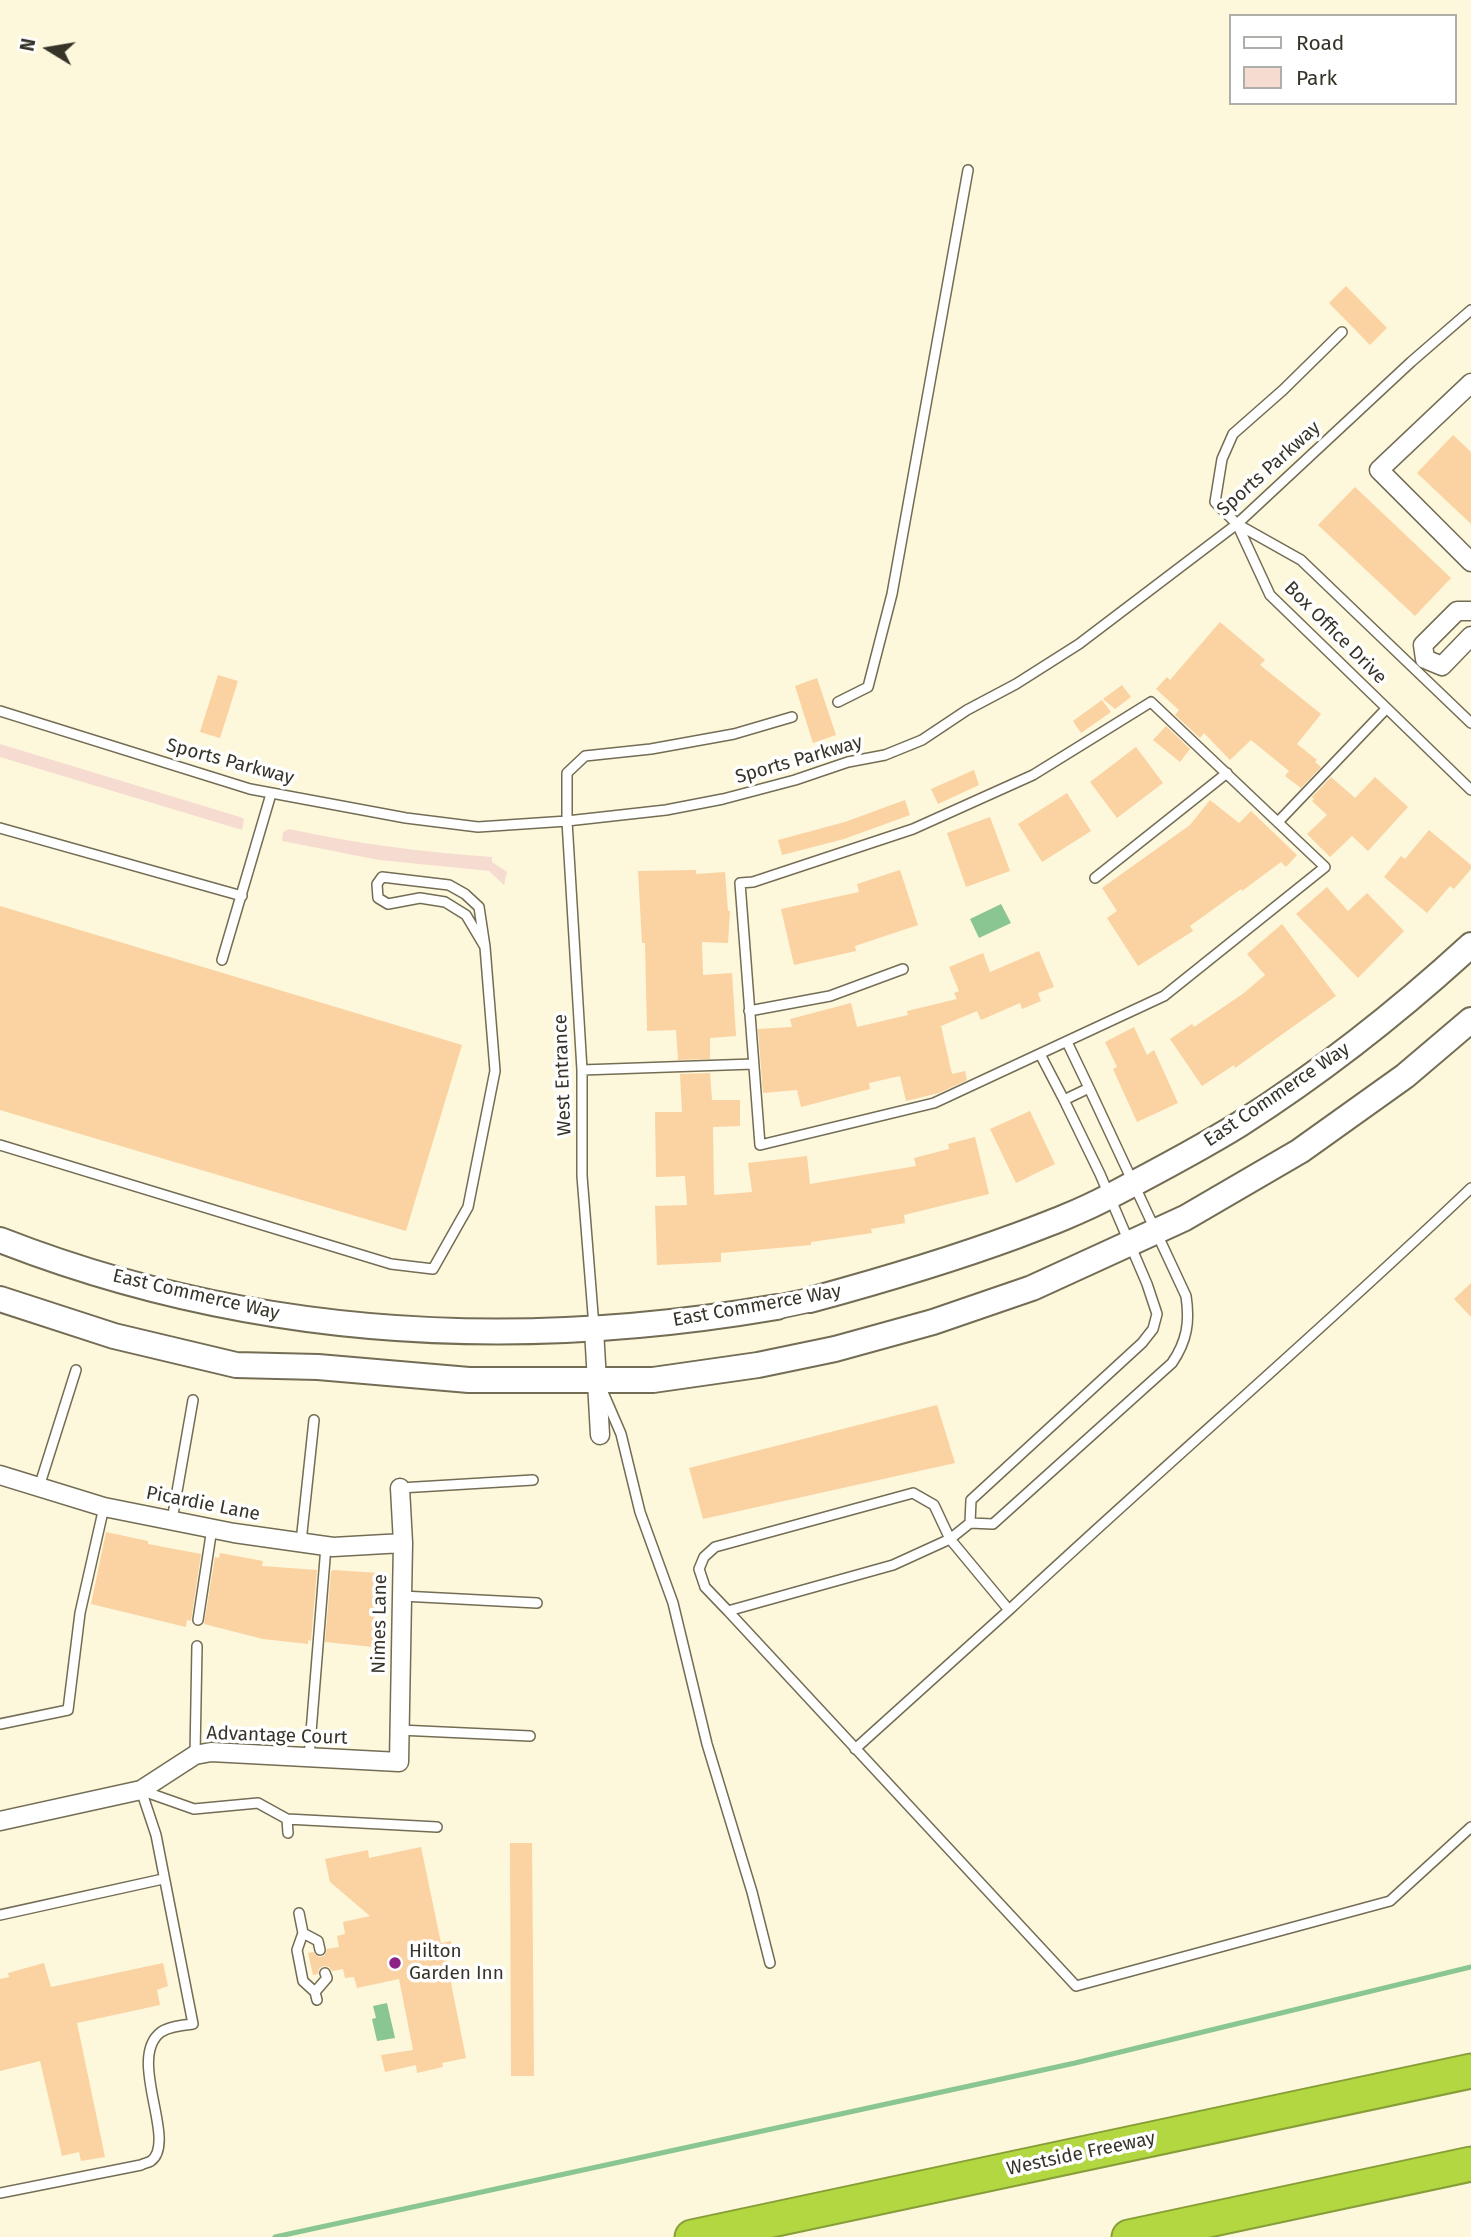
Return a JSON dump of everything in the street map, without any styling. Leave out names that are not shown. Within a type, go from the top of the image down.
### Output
[{"type":"highway","points":[[1211,2126],[1471,2054]]},
{"type":"highway","name":"Westside Freeway","points":[[692,2237],[1471,2071]]},
{"type":"highway","points":[[1129,2237],[1471,2164]]},
{"type":"highway","points":[[1396,2180],[1471,2186]]},
{"type":"main road","name":"East Commerce Way","points":[[810,1300],[898,1277],[972,1252],[1091,1206],[1134,1184],[1238,1125],[1305,1080],[1419,993],[1471,945]]},
{"type":"main road","points":[[0,1300],[114,1336],[236,1365],[318,1367],[470,1380],[653,1380],[758,1365],[835,1349],[933,1322],[1032,1288],[1185,1218],[1300,1151],[1405,1076],[1471,1020]]},
{"type":"main road","name":"East Commerce Way","points":[[0,1240],[112,1277],[185,1296],[277,1315],[435,1331],[509,1333],[594,1329],[666,1323],[777,1307]]},
{"type":"street","points":[[1471,383],[1379,470],[1471,562]]},
{"type":"street","points":[[1471,611],[1457,611],[1423,645],[1420,664],[1442,666],[1471,636]]},
{"type":"street","name":"East Commerce Way","points":[[777,1307],[810,1300]]},
{"type":"street","points":[[594,1329],[600,1435]]},
{"type":"street","name":"Picardie Lane","points":[[0,1475],[104,1507],[212,1528],[326,1546],[403,1544]]},
{"type":"street","name":"Nimes Lane","points":[[399,1762],[403,1544],[400,1488]]},
{"type":"street","name":"Advantage Court","points":[[0,1821],[141,1790],[195,1755],[211,1752],[399,1762]]},
{"type":"lane","points":[[838,702],[868,687],[892,594],[968,170]]},
{"type":"lane","name":"Sports Parkway","points":[[0,711],[250,789],[405,818],[478,827],[666,810],[723,799],[794,780],[848,762],[885,755],[922,740],[967,710],[1016,684],[1079,644],[1237,524],[1411,362],[1471,310]]},
{"type":"lane","points":[[1237,524],[1215,502],[1222,459],[1233,434],[1342,332]]},
{"type":"lane","name":"Box Office Drive","points":[[1237,524],[1301,560],[1420,664],[1471,723]]},
{"type":"lane","name":"Box Office Drive","points":[[1237,524],[1270,595],[1471,790]]},
{"type":"lane","points":[[1151,702],[1227,773],[1325,867],[1164,996],[934,1103],[760,1145],[740,883],[753,882],[914,830],[1032,775],[1151,702]]},
{"type":"lane","points":[[1279,822],[1386,709]]},
{"type":"lane","name":"West Entrance","points":[[594,1329],[582,1176],[582,1070],[567,821],[567,773],[584,756],[652,749],[734,734],[792,717]]},
{"type":"lane","points":[[1095,877],[1227,773]]},
{"type":"lane","points":[[222,960],[271,794]]},
{"type":"lane","points":[[0,828],[242,896]]},
{"type":"lane","points":[[0,1145],[391,1264],[433,1269],[467,1207],[495,1071],[485,947],[479,908],[465,894],[449,885],[414,880],[382,877],[377,884],[378,898],[388,904],[420,898],[445,902],[466,915],[485,947]]},
{"type":"lane","points":[[749,1011],[830,996],[903,969]]},
{"type":"lane","points":[[728,1611],[893,1565],[950,1539],[970,1523],[993,1524],[1142,1392],[1172,1363],[1182,1349],[1189,1315],[1186,1296],[1067,1042]]},
{"type":"lane","points":[[970,1523],[971,1500],[1142,1343],[1153,1329],[1157,1314],[1110,1196],[1040,1054]]},
{"type":"lane","points":[[582,1070],[753,1064]]},
{"type":"lane","points":[[1064,1100],[1089,1088]]},
{"type":"lane","points":[[855,1749],[1130,1497],[1354,1298],[1471,1188]]},
{"type":"lane","points":[[39,1487],[76,1370]]},
{"type":"lane","points":[[597,1379],[621,1434],[640,1512],[673,1603],[706,1744],[752,1892],[770,1964]]},
{"type":"lane","points":[[172,1520],[193,1400]]},
{"type":"lane","points":[[301,1542],[314,1420]]},
{"type":"lane","points":[[400,1488],[533,1480]]},
{"type":"lane","points":[[1009,1610],[950,1539],[934,1504],[913,1493],[715,1547],[704,1557],[699,1569],[705,1587],[1076,1986],[1390,1901],[1471,1827]]},
{"type":"lane","points":[[0,1724],[68,1710],[80,1613],[104,1507]]},
{"type":"lane","points":[[198,1620],[212,1528]]},
{"type":"lane","points":[[309,1757],[326,1546]]},
{"type":"lane","points":[[402,1596],[537,1603]]},
{"type":"lane","points":[[195,1755],[197,1646]]},
{"type":"lane","points":[[399,1730],[530,1737]]},
{"type":"lane","points":[[141,1790],[194,1810],[258,1803],[286,1819],[437,1827]]},
{"type":"lane","points":[[0,2193],[141,2165],[152,2160],[161,2141],[149,2076],[153,2042],[161,2032],[174,2026],[193,2024],[156,1835],[141,1790]]},
{"type":"lane","points":[[286,1819],[289,1833]]},
{"type":"lane","points":[[0,1915],[163,1879]]},
{"type":"lane","points":[[299,1913],[303,1933],[296,1950],[303,1981],[316,1996],[327,1978],[326,1973]]},
{"type":"lane","points":[[303,1933],[318,1941],[320,1950]]},
{"type":"green space","points":[[0,744],[240,817],[244,819],[242,830],[0,757]]},
{"type":"green space","points":[[289,829],[390,847],[492,857],[492,862],[507,872],[504,885],[489,871],[379,860],[282,841],[283,832]]},
{"type":"shaded area","points":[[1001,904],[1011,923],[979,938],[970,919]]},
{"type":"shaded area","points":[[387,2003],[395,2038],[377,2041],[372,2019],[376,2018],[373,2006]]},
{"type":"building","points":[[1346,286],[1387,328],[1370,345],[1329,303]]},
{"type":"building","points":[[1453,435],[1471,452],[1471,524],[1417,473]]},
{"type":"building","points":[[1355,487],[1451,578],[1415,616],[1318,525]]},
{"type":"building","points":[[1220,622],[1265,660],[1260,665],[1321,714],[1297,744],[1317,760],[1315,762],[1321,767],[1301,788],[1285,776],[1289,771],[1251,740],[1230,760],[1204,733],[1200,738],[1175,715],[1179,710],[1156,689],[1167,677],[1170,680]]},
{"type":"building","points":[[218,675],[238,681],[220,738],[200,732]]},
{"type":"building","points":[[817,678],[836,735],[813,743],[795,686]]},
{"type":"building","points":[[1122,685],[1131,697],[1115,709],[1103,699]]},
{"type":"building","points":[[1102,700],[1111,712],[1081,733],[1073,721]]},
{"type":"building","points":[[1166,726],[1190,749],[1180,762],[1153,740]]},
{"type":"building","points":[[1136,747],[1163,783],[1117,818],[1090,782]]},
{"type":"building","points":[[974,770],[979,785],[938,804],[931,789]]},
{"type":"building","points":[[1331,777],[1355,798],[1375,777],[1408,807],[1368,851],[1352,836],[1330,857],[1307,834],[1327,815],[1312,801],[1312,797]]},
{"type":"building","points":[[1067,793],[1091,831],[1042,862],[1018,824]]},
{"type":"building","points":[[905,800],[910,815],[844,839],[782,855],[778,840],[845,822]]},
{"type":"building","points":[[1210,800],[1239,823],[1251,811],[1297,855],[1286,867],[1281,862],[1242,891],[1241,889],[1190,926],[1193,931],[1138,966],[1107,918],[1117,911],[1102,888],[1190,825]]},
{"type":"building","points":[[990,817],[1010,871],[966,887],[947,833]]},
{"type":"building","points":[[1429,830],[1471,865],[1471,869],[1454,889],[1450,886],[1427,913],[1384,877],[1401,856],[1405,859]]},
{"type":"building","points":[[696,870],[696,874],[725,872],[730,911],[728,943],[702,942],[703,975],[732,973],[736,1036],[710,1038],[710,1059],[678,1060],[676,1030],[647,1031],[645,943],[642,943],[638,871]]},
{"type":"building","points":[[900,870],[918,925],[855,946],[856,951],[794,965],[781,909],[859,892],[857,884]]},
{"type":"building","points":[[1327,887],[1348,911],[1367,893],[1404,931],[1358,978],[1296,914]]},
{"type":"building","points":[[0,906],[462,1045],[406,1231],[0,1110]]},
{"type":"building","points":[[1282,924],[1336,996],[1235,1068],[1234,1065],[1202,1086],[1170,1039],[1192,1024],[1194,1027],[1244,993],[1265,975],[1247,954]]},
{"type":"building","points":[[1039,951],[1054,987],[1038,993],[1041,1001],[1022,1009],[1020,1003],[981,1020],[977,1011],[941,1026],[952,1074],[965,1071],[967,1080],[939,1093],[906,1101],[900,1076],[869,1083],[870,1089],[801,1107],[797,1090],[763,1093],[758,1029],[792,1027],[790,1019],[851,1003],[857,1027],[908,1015],[907,1011],[957,999],[954,993],[959,991],[949,967],[983,953],[990,972]]},
{"type":"building","points":[[1134,1027],[1147,1055],[1154,1050],[1178,1103],[1137,1122],[1113,1069],[1117,1067],[1105,1042]]},
{"type":"building","points":[[710,1073],[712,1100],[740,1100],[740,1126],[713,1127],[714,1195],[752,1192],[748,1163],[807,1156],[810,1184],[916,1166],[914,1158],[949,1149],[948,1144],[975,1137],[989,1194],[904,1215],[905,1223],[871,1229],[872,1233],[811,1242],[811,1245],[721,1253],[721,1262],[657,1265],[655,1206],[687,1205],[685,1176],[656,1177],[655,1112],[682,1112],[680,1074]]},
{"type":"building","points":[[1030,1111],[1055,1164],[1016,1183],[990,1129]]},
{"type":"building","points":[[1471,1283],[1471,1317],[1454,1299]]},
{"type":"building","points":[[937,1405],[955,1463],[703,1519],[689,1468]]},
{"type":"building","points":[[106,1532],[148,1541],[148,1544],[201,1554],[191,1621],[187,1620],[186,1627],[91,1604]]},
{"type":"building","points":[[220,1553],[263,1561],[262,1566],[317,1570],[311,1641],[308,1640],[308,1644],[263,1639],[204,1624],[215,1557],[219,1558]]},
{"type":"building","points":[[331,1571],[378,1573],[373,1647],[325,1642]]},
{"type":"building","points":[[510,1843],[532,1843],[534,2076],[511,2076]]},
{"type":"building","name":"Hilton Garden Inn","points":[[421,1847],[441,1943],[451,1941],[454,1956],[446,1958],[466,2058],[442,2063],[443,2067],[417,2073],[416,2065],[385,2072],[381,2055],[413,2050],[399,1979],[357,1988],[354,1977],[345,1978],[343,1969],[332,1971],[323,1966],[318,1974],[313,1975],[308,1953],[324,1956],[327,1949],[339,1947],[337,1936],[345,1934],[343,1922],[370,1916],[330,1882],[325,1859],[368,1850],[369,1858]]},
{"type":"building","points":[[44,1963],[51,1987],[163,1963],[168,1986],[157,1990],[160,2005],[77,2023],[105,2157],[81,2161],[79,2152],[62,2156],[40,2061],[0,2071],[0,1979],[9,1977],[8,1973]]},
{"type":"waterway","points":[[275,2237],[1075,2063],[1471,1967]]},
{"type":"place","name":"Hilton Garden Inn","points":[[395,1963]]}]
